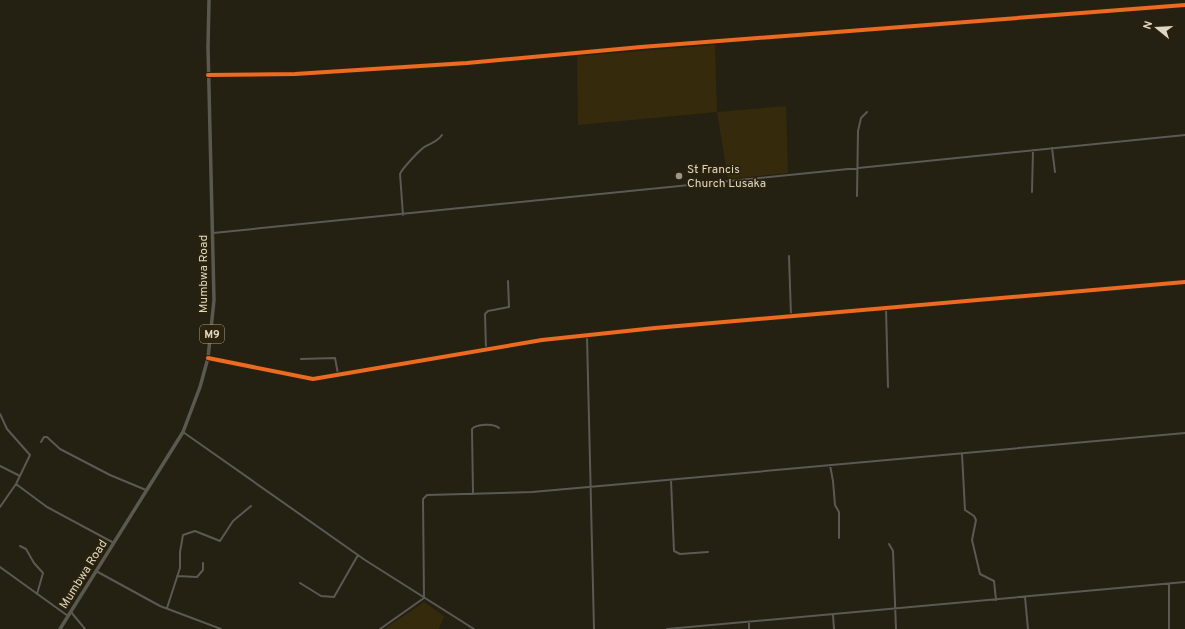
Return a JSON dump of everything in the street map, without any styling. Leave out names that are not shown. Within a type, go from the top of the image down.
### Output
[{"type":"main road","name":"Mumbwa Road","points":[[60,629],[148,491],[183,432],[200,387],[208,358],[214,300],[208,75],[209,0]]},
{"type":"street","points":[[208,75],[295,74],[467,63],[626,48],[1185,5]]},
{"type":"street","points":[[857,196],[856,168],[859,157],[858,126],[862,116],[867,112]]},
{"type":"street","points":[[403,215],[400,174],[421,148],[440,138],[442,135]]},
{"type":"street","points":[[213,233],[1185,135]]},
{"type":"street","points":[[1052,148],[1055,172]]},
{"type":"street","points":[[1032,192],[1033,150]]},
{"type":"street","points":[[789,256],[791,316]]},
{"type":"street","points":[[486,349],[485,314],[488,311],[509,307],[508,281]]},
{"type":"street","points":[[208,358],[307,378],[542,340],[791,316],[1185,282]]},
{"type":"street","points":[[886,308],[888,387]]},
{"type":"street","points":[[587,336],[594,629]]},
{"type":"street","points":[[302,359],[335,358],[338,374]]},
{"type":"street","points":[[0,414],[7,429],[30,455],[16,484],[0,507]]},
{"type":"street","points":[[473,494],[472,429],[476,426],[494,425],[499,428]]},
{"type":"street","points":[[183,432],[358,555],[474,629]]},
{"type":"street","points":[[424,598],[424,498],[427,495],[532,492],[1185,434]]},
{"type":"street","points":[[41,442],[45,437],[60,449],[110,475],[148,491]]},
{"type":"street","points":[[962,454],[965,510],[974,516],[976,520],[972,540],[974,549],[980,574],[994,581],[996,600]]},
{"type":"street","points":[[830,465],[835,505],[839,512],[839,538]]},
{"type":"street","points":[[0,466],[20,476]]},
{"type":"street","points":[[671,480],[674,551],[680,554],[708,552]]},
{"type":"street","points":[[16,484],[47,507],[114,543]]},
{"type":"street","points":[[166,608],[176,576],[181,566],[180,552],[184,535],[195,531],[220,541],[233,521],[251,506]]},
{"type":"street","points":[[889,544],[893,551],[896,629]]},
{"type":"street","points":[[20,546],[26,548],[34,563],[43,573],[43,580],[37,594]]},
{"type":"street","points":[[300,583],[321,596],[334,598],[358,555]]},
{"type":"street","points":[[176,576],[197,577],[203,570],[203,563]]},
{"type":"street","points":[[0,567],[37,594],[69,614],[85,629]]},
{"type":"street","points":[[96,571],[166,608],[221,629]]},
{"type":"street","points":[[668,629],[895,610],[1185,582]]},
{"type":"street","points":[[1168,584],[1169,629]]},
{"type":"street","points":[[1025,597],[1028,629]]},
{"type":"street","points":[[380,629],[424,598]]},
{"type":"street","points":[[833,615],[834,629]]},
{"type":"street","points":[[749,623],[749,629]]},
{"type":"shaded area","points":[[715,45],[717,112],[578,125],[577,56]]},
{"type":"shaded area","points":[[786,106],[788,173],[728,179],[717,112]]},
{"type":"shaded area","points":[[424,602],[444,616],[439,629],[384,629]]},
{"type":"cycle path","points":[[208,75],[295,74],[467,63],[641,47],[1185,5]]},
{"type":"cycle path","points":[[208,358],[313,379],[542,340],[655,328],[1185,282]]},
{"type":"place","name":"St Francis Church Lusaka","points":[[679,176]]}]
